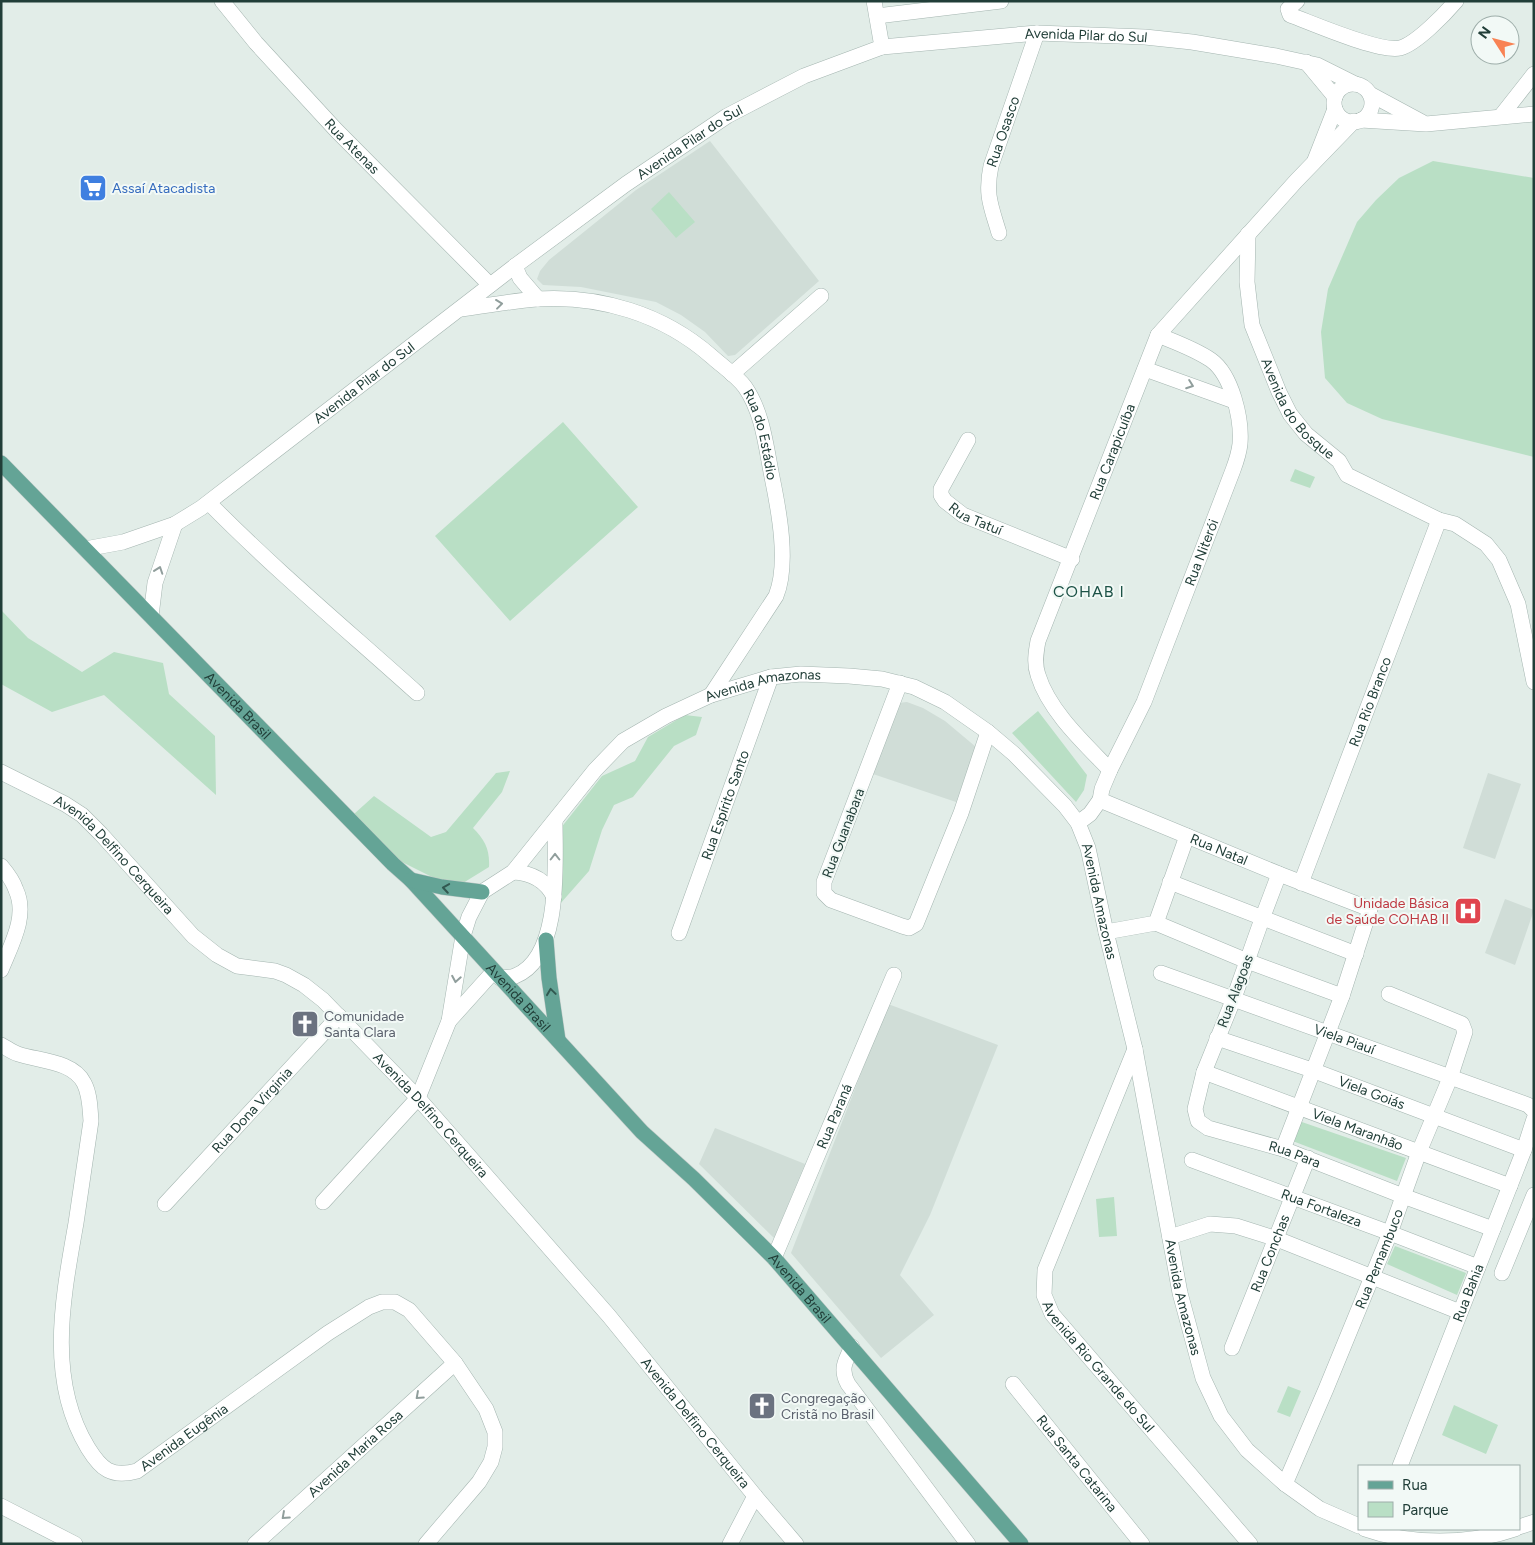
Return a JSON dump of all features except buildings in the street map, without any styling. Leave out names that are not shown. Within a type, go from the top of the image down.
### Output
[{"type":"main road","name":"Avenida Brasil","points":[[1,463],[393,864],[412,880],[642,1132],[694,1179],[774,1258],[1021,1544]]},
{"type":"main road","points":[[412,880],[442,887],[482,892]]},
{"type":"main road","points":[[546,940],[549,978],[558,1040]]},
{"type":"street","name":"Rua Atenas","points":[[222,1],[256,43],[336,130],[490,285]]},
{"type":"street","points":[[882,47],[876,8],[1001,1]]},
{"type":"street","points":[[1292,7],[1290,15],[1374,46],[1393,49],[1402,48],[1427,30],[1456,1]]},
{"type":"street","name":"Avenida Pilar do Sul","points":[[86,549],[123,542],[175,524],[209,503],[490,285],[626,184],[727,116],[804,76],[882,47],[1037,32],[1145,37],[1192,42],[1306,62],[1330,70],[1366,88],[1370,94],[1426,124]]},
{"type":"street","name":"Rua Osasco","points":[[999,233],[987,189],[988,179],[1037,32]]},
{"type":"street","points":[[1306,62],[1335,103],[1343,118],[1357,121],[1426,124],[1534,114]]},
{"type":"street","points":[[1501,116],[1532,79]]},
{"type":"street","points":[[1335,103],[1342,87],[1348,84],[1355,84]]},
{"type":"street","points":[[1357,121],[1366,117],[1372,106],[1370,94]]},
{"type":"street","name":"Rua Carapicuíba","points":[[1313,164],[1335,103]]},
{"type":"street","name":"Rua Carapicuíba","points":[[1110,770],[1068,725],[1048,696],[1038,676],[1036,665],[1038,641],[1072,559],[1158,335],[1313,164],[1357,121]]},
{"type":"street","name":"Avenida do Bosque","points":[[1248,234],[1246,282],[1252,325],[1290,414],[1306,434],[1339,461],[1346,475],[1439,520],[1455,524],[1486,544],[1499,560],[1518,604],[1534,682]]},
{"type":"street","points":[[515,266],[520,278],[538,299]]},
{"type":"street","points":[[732,374],[821,296]]},
{"type":"street","name":"Rua do Estádio","points":[[461,309],[538,299],[592,300],[640,313],[676,330],[702,349],[745,387],[759,417],[776,501],[783,556],[781,584],[776,596],[712,695]]},
{"type":"street","name":"Rua Niterói","points":[[1100,800],[1102,789],[1110,770],[1144,702],[1238,455],[1239,421],[1234,401],[1220,368],[1211,360],[1158,335]]},
{"type":"street","points":[[1145,369],[1234,401]]},
{"type":"street","name":"Rua Tatuí","points":[[968,440],[941,489],[941,495],[945,501],[963,515],[1072,559]]},
{"type":"street","points":[[209,503],[250,545],[417,693]]},
{"type":"street","name":"Rua Rio Branco","points":[[1301,883],[1439,520]]},
{"type":"street","points":[[151,616],[155,583],[175,524]]},
{"type":"street","name":"Avenida Amazonas","points":[[482,892],[513,872],[595,770],[623,741],[666,716],[712,695],[772,677],[801,674],[849,676],[900,683],[914,687],[945,702],[988,732],[1014,754],[1065,806],[1078,823],[1088,848],[1106,932],[1135,1048],[1180,1294],[1203,1378],[1222,1416],[1247,1450],[1284,1484],[1320,1508],[1358,1526]]},
{"type":"street","name":"Rua Espírito Santo","points":[[679,933],[772,677]]},
{"type":"street","name":"Rua Guanabara","points":[[900,683],[824,882],[824,893],[831,900],[909,928],[916,924],[961,813],[988,732]]},
{"type":"street","name":"Avenida Delfino Cerqueira","points":[[1,772],[65,804],[82,815],[193,936],[217,955],[237,966],[286,975],[316,995],[339,1016],[418,1098],[609,1316],[796,1544]]},
{"type":"street","points":[[1078,823],[1090,814],[1100,800]]},
{"type":"street","name":"Rua Natal","points":[[1100,800],[1301,883],[1370,909],[1356,954]]},
{"type":"street","points":[[449,1022],[497,975],[514,977],[529,967],[546,940],[554,897],[555,822]]},
{"type":"street","points":[[1156,923],[1187,836]]},
{"type":"street","points":[[1,866],[17,890],[20,920],[1,970]]},
{"type":"street","points":[[513,872],[535,876],[550,889],[554,897]]},
{"type":"street","name":"Rua Alagoas","points":[[1194,1109],[1204,1072],[1234,998],[1279,874]]},
{"type":"street","points":[[1170,882],[1356,954],[1342,996],[1283,1149]]},
{"type":"street","points":[[323,1202],[418,1098],[449,1022],[463,936],[469,917],[482,892]]},
{"type":"street","points":[[1106,932],[1156,923],[1247,961],[1342,996]]},
{"type":"street","name":"Viela Piauí","points":[[1161,973],[1328,1032],[1531,1108]]},
{"type":"street","name":"Rua Paraná","points":[[774,1258],[894,975]]},
{"type":"street","name":"Rua Pernambuco","points":[[1284,1484],[1326,1389],[1390,1233],[1419,1152],[1450,1078],[1465,1032],[1462,1024],[1389,994]]},
{"type":"street","name":"Rua Dona Virginia","points":[[164,1204],[339,1016]]},
{"type":"street","name":"Viela Goiás","points":[[1218,1038],[1312,1070],[1524,1150]]},
{"type":"street","name":"Avenida Eugênia","points":[[1,1045],[16,1054],[68,1068],[77,1074],[84,1083],[89,1100],[91,1121],[68,1267],[60,1344],[64,1380],[72,1414],[83,1439],[97,1462],[116,1474],[126,1474],[143,1468],[328,1332],[382,1302],[395,1302],[409,1310],[455,1363],[486,1409],[495,1432],[495,1447],[491,1462],[479,1482],[426,1544]]},
{"type":"street","name":"Avenida Rio Grande do Sul","points":[[1135,1048],[1045,1270],[1044,1295],[1052,1314],[1250,1544]]},
{"type":"street","name":"Viela Maranhão","points":[[1204,1072],[1510,1186]]},
{"type":"street","name":"Rua Para","points":[[1194,1109],[1198,1121],[1208,1128],[1283,1149],[1493,1229]]},
{"type":"street","name":"Rua Bahia","points":[[1400,1465],[1524,1150],[1534,1119]]},
{"type":"street","name":"Rua Conchas","points":[[1232,1348],[1308,1158]]},
{"type":"street","name":"Rua Fortaleza","points":[[1192,1160],[1478,1267]]},
{"type":"street","points":[[1502,1273],[1534,1195]]},
{"type":"street","points":[[1170,1237],[1210,1224],[1236,1226],[1277,1239],[1460,1312]]},
{"type":"street","points":[[852,1348],[843,1364],[842,1371],[848,1384],[968,1544]]},
{"type":"street","name":"Avenida Maria Rosa","points":[[255,1544],[455,1363]]},
{"type":"street","name":"Rua Santa Catarina","points":[[1013,1384],[1142,1544]]},
{"type":"street","points":[[730,1544],[755,1496]]},
{"type":"street","points":[[1,1506],[74,1544]]},
{"type":"street","points":[[1520,1527],[1534,1522]]},
{"type":"street","points":[[1372,1530],[1417,1542],[1454,1543],[1495,1536],[1512,1530]]},
{"type":"shaded area","points":[[710,141],[819,281],[735,355],[728,356],[705,332],[681,315],[656,302],[581,287],[543,285],[537,279],[540,271],[549,260],[636,190]]},
{"type":"shaded area","points":[[907,702],[923,708],[945,721],[976,747],[956,802],[873,774],[898,703]]},
{"type":"shaded area","points":[[1488,773],[1521,784],[1495,859],[1463,848]]},
{"type":"shaded area","points":[[1505,899],[1534,910],[1515,965],[1485,953]]},
{"type":"shaded area","points":[[888,1004],[998,1045],[930,1215],[900,1275],[934,1315],[881,1358],[791,1253]]},
{"type":"shaded area","points":[[715,1128],[805,1164],[774,1238],[699,1164]]},
{"type":"green space","points":[[1433,161],[1534,178],[1534,457],[1382,419],[1347,403],[1325,378],[1321,332],[1328,289],[1357,222],[1399,178]]},
{"type":"green space","points":[[669,192],[695,222],[676,238],[651,209]]},
{"type":"green space","points":[[563,422],[638,507],[510,621],[435,536]]},
{"type":"green space","points":[[1295,469],[1315,477],[1310,488],[1290,481]]},
{"type":"green space","points":[[1,610],[28,638],[82,672],[114,652],[163,663],[169,694],[215,736],[216,795],[104,695],[52,712],[1,684]]},
{"type":"green space","points":[[1038,711],[1087,775],[1084,790],[1076,802],[1012,733]]},
{"type":"green space","points":[[685,715],[702,717],[696,735],[674,746],[633,797],[614,805],[602,830],[589,871],[560,904],[560,829],[602,776],[635,761],[648,737]]},
{"type":"green space","points":[[510,771],[502,792],[473,828],[486,846],[489,855],[489,867],[463,883],[438,880],[398,860],[354,814],[374,796],[431,837],[446,832],[496,773]]},
{"type":"green space","points":[[1299,1121],[1406,1158],[1397,1181],[1290,1140]]},
{"type":"green space","points":[[1114,1197],[1117,1236],[1099,1237],[1096,1199]]},
{"type":"green space","points":[[1395,1246],[1466,1273],[1457,1295],[1387,1264]]},
{"type":"green space","points":[[1288,1386],[1301,1391],[1290,1417],[1277,1412]]},
{"type":"green space","points":[[1454,1405],[1498,1425],[1486,1454],[1442,1435]]},
{"type":"place","name":"Assaí Atacadista","points":[[93,188]]},
{"type":"place","name":"Unidade Básica de Saúde COHAB II","points":[[1468,911]]},
{"type":"place","name":"Comunidade Santa Clara","points":[[305,1024]]},
{"type":"place","name":"Congregação Cristã no Brasil","points":[[762,1406]]},
{"type":"district","name":"COHAB I","points":[[1089,591]]}]
